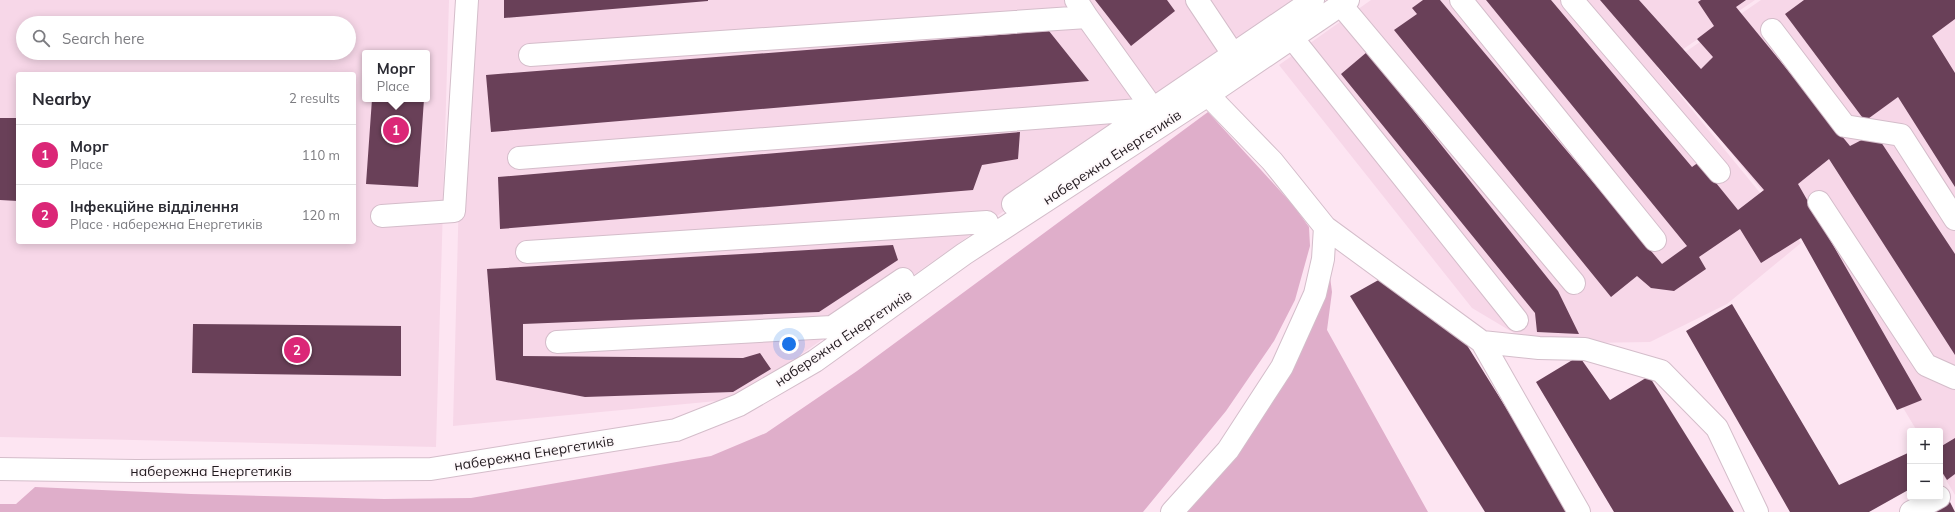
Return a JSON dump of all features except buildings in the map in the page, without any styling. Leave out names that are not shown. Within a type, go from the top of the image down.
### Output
[{"type":"street","points":[[382,216],[454,211],[467,0]]},
{"type":"street","points":[[1196,0],[1233,54]]},
{"type":"street","points":[[557,342],[832,327],[1313,0]]},
{"type":"street","points":[[1461,0],[1655,240]]},
{"type":"street","points":[[1572,0],[1719,172]]},
{"type":"street","points":[[1344,2],[1574,283]]},
{"type":"street","name":"набережна Енергетиків","points":[[0,469],[136,471],[431,469],[676,430],[739,406],[815,361],[964,254],[1293,39],[1344,2]]},
{"type":"street","points":[[530,55],[1082,9],[1153,109]]},
{"type":"street","points":[[1772,30],[1845,126],[1901,135],[1955,219]]},
{"type":"street","points":[[1293,39],[1517,320]]},
{"type":"street","points":[[1208,95],[1272,161],[1325,227],[1482,342],[1579,512]]},
{"type":"street","points":[[519,158],[1153,109]]},
{"type":"street","points":[[1819,202],[1926,364],[1955,378]]},
{"type":"street","points":[[527,252],[987,222]]},
{"type":"street","points":[[1172,512],[1228,450],[1282,367],[1315,294],[1323,259],[1325,227]]},
{"type":"street","points":[[1482,342],[1539,348],[1585,349],[1661,371],[1717,428],[1757,512]]},
{"type":"street","points":[[1943,495],[1955,489]]},
{"type":"street","points":[[1911,512],[1934,500]]},
{"type":"shaded area","points":[[0,0],[449,0],[436,447],[0,437]]},
{"type":"shaded area","points":[[464,0],[1303,0],[738,399],[453,426]]},
{"type":"shaded area","points":[[1371,0],[1755,0],[1657,67],[1801,243],[1727,304],[1650,342],[1586,343],[1524,339],[1472,308],[1279,65]]},
{"type":"shaded area","points":[[1761,0],[1955,0],[1955,495],[1943,475],[1943,428],[1915,428],[1803,241],[1662,68]]},
{"type":"shaded area","points":[[1208,112],[1293,205],[1309,227],[1310,246],[1295,300],[1274,341],[1226,411],[1143,512],[0,512],[0,504],[16,504],[35,487],[191,494],[384,499],[471,498],[711,456],[766,433],[857,371]]},
{"type":"shaded area","points":[[1329,269],[1332,292],[1327,330],[1428,512],[1170,512],[1240,431]]},
{"type":"place","name":"Морг","points":[[396,130]]},
{"type":"place","name":"Інфекційне відділення","points":[[297,350]]}]
